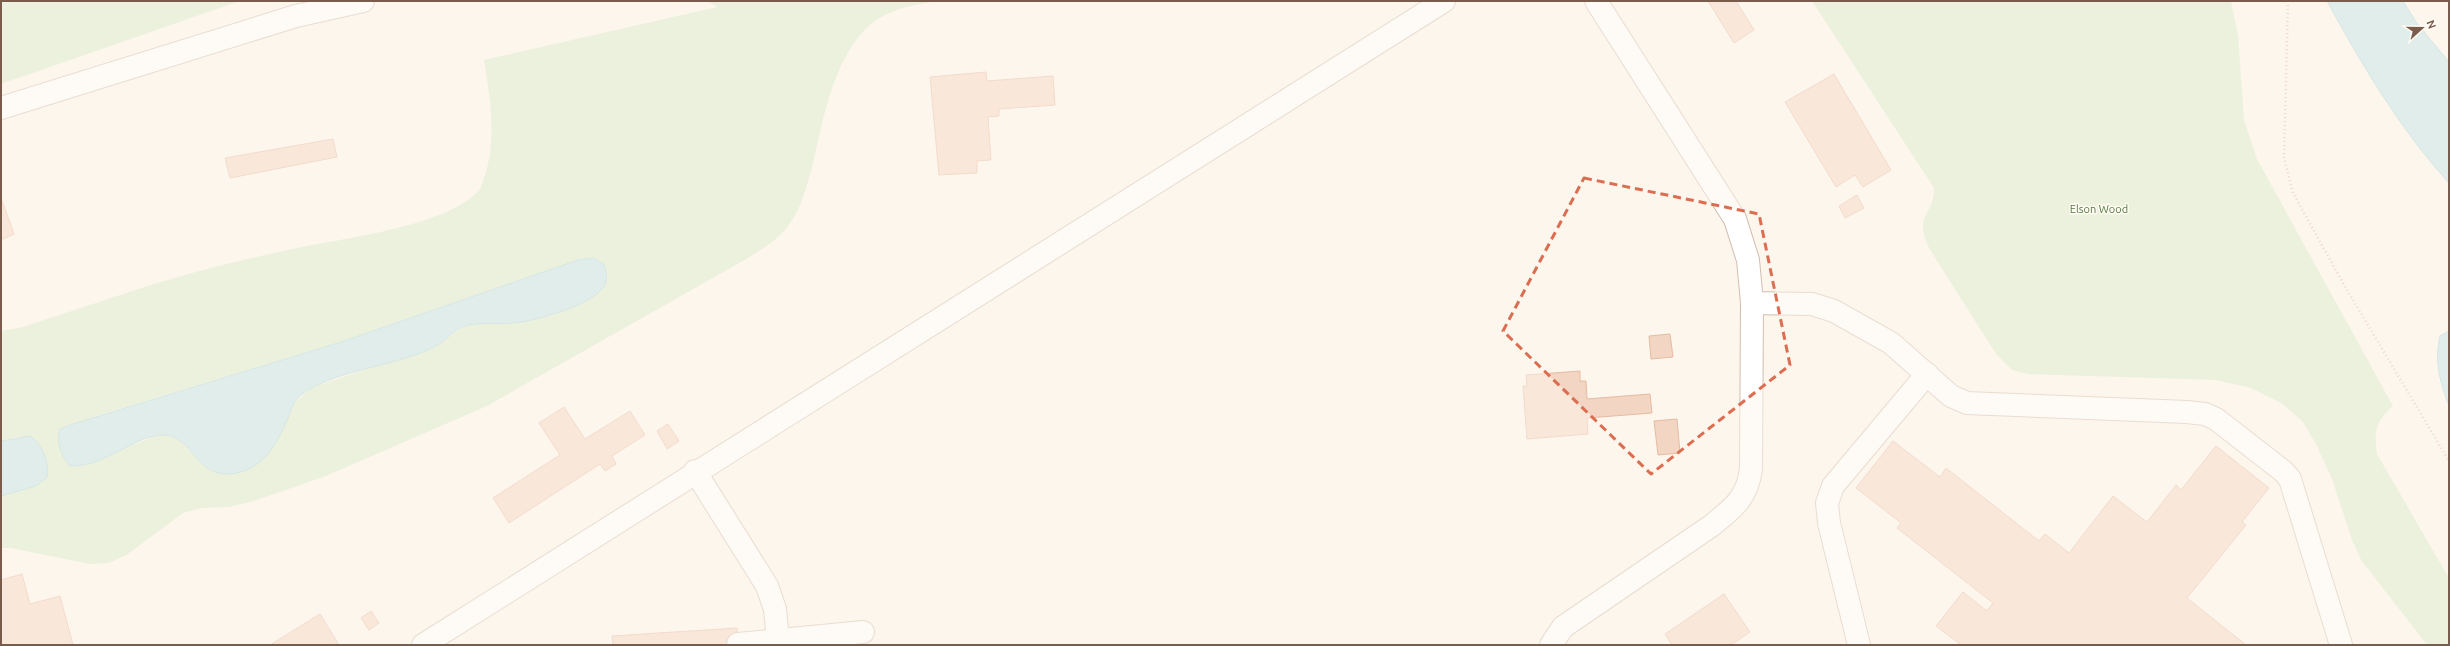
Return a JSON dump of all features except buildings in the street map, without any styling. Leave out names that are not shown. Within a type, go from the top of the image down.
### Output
[{"type":"lane","points":[[1,108],[296,16],[363,1]]},
{"type":"lane","points":[[423,645],[695,471],[1115,210],[1444,1]]},
{"type":"lane","points":[[1550,645],[1563,627],[1711,526],[1733,508],[1747,490],[1750,469],[1752,303],[1748,260],[1735,219],[1596,1]]},
{"type":"lane","points":[[1752,303],[1822,306],[1883,338],[1910,358],[1951,396],[1967,403],[2187,412],[2206,414],[2216,419],[2283,471],[2290,479],[2341,645]]},
{"type":"lane","points":[[1859,645],[1832,540],[1827,511],[1828,496],[1833,486],[1927,374]]},
{"type":"lane","points":[[695,471],[767,586],[775,609],[773,642]]},
{"type":"lane","points":[[738,644],[773,642],[863,632]]},
{"type":"path","points":[[2288,1],[2284,158],[2293,193],[2344,285],[2449,461]]},
{"type":"highlighted area","points":[[1584,178],[1759,214],[1790,365],[1651,474],[1503,331]]},
{"type":"green space","points":[[1,1],[240,1],[1,84]]},
{"type":"green space","points":[[707,1],[943,1],[913,5],[885,15],[869,26],[856,40],[836,77],[829,97],[808,183],[798,210],[780,236],[748,258],[487,406],[326,476],[254,501],[229,507],[202,508],[183,513],[128,554],[109,563],[90,564],[11,548],[1,548],[1,496],[36,486],[18,437],[1,441],[1,331],[23,327],[177,277],[297,248],[394,229],[420,222],[444,213],[464,202],[479,190],[482,185],[489,161],[492,132],[490,103],[484,60],[717,7]],"holes":[[[594,258],[604,264],[607,275],[603,288],[591,297],[552,315],[512,324],[478,323],[461,328],[436,346],[313,387],[292,405],[278,437],[264,459],[202,464],[179,440],[166,435],[152,437],[136,444],[60,429],[96,416],[340,342],[578,260]]]},
{"type":"green space","name":"Elson Wood","points":[[1812,1],[2231,1],[2238,35],[2244,120],[2257,159],[2393,406],[2382,417],[2377,427],[2377,454],[2449,578],[2449,645],[2427,645],[2361,560],[2352,540],[2332,479],[2316,444],[2302,421],[2281,403],[2251,388],[2216,380],[2028,374],[2012,370],[1996,354],[1929,248],[1923,228],[1933,198],[1934,188]]},
{"type":"water","points":[[2327,1],[2403,1],[2416,22],[2449,62],[2449,183],[2398,119],[2354,49]]},
{"type":"water","points":[[593,258],[604,264],[606,282],[603,288],[596,295],[586,301],[561,312],[523,322],[468,325],[455,331],[436,346],[421,353],[347,374],[313,387],[300,396],[292,406],[281,434],[266,456],[252,467],[244,471],[228,474],[216,472],[206,467],[183,443],[174,437],[164,435],[153,436],[142,440],[108,457],[83,465],[70,466],[60,449],[60,429],[76,423],[341,342],[578,260]]},
{"type":"water","points":[[2449,331],[2449,406],[2439,372],[2438,345],[2440,336]]},
{"type":"water","points":[[31,436],[42,449],[46,459],[47,477],[36,486],[1,496],[1,441]]}]
